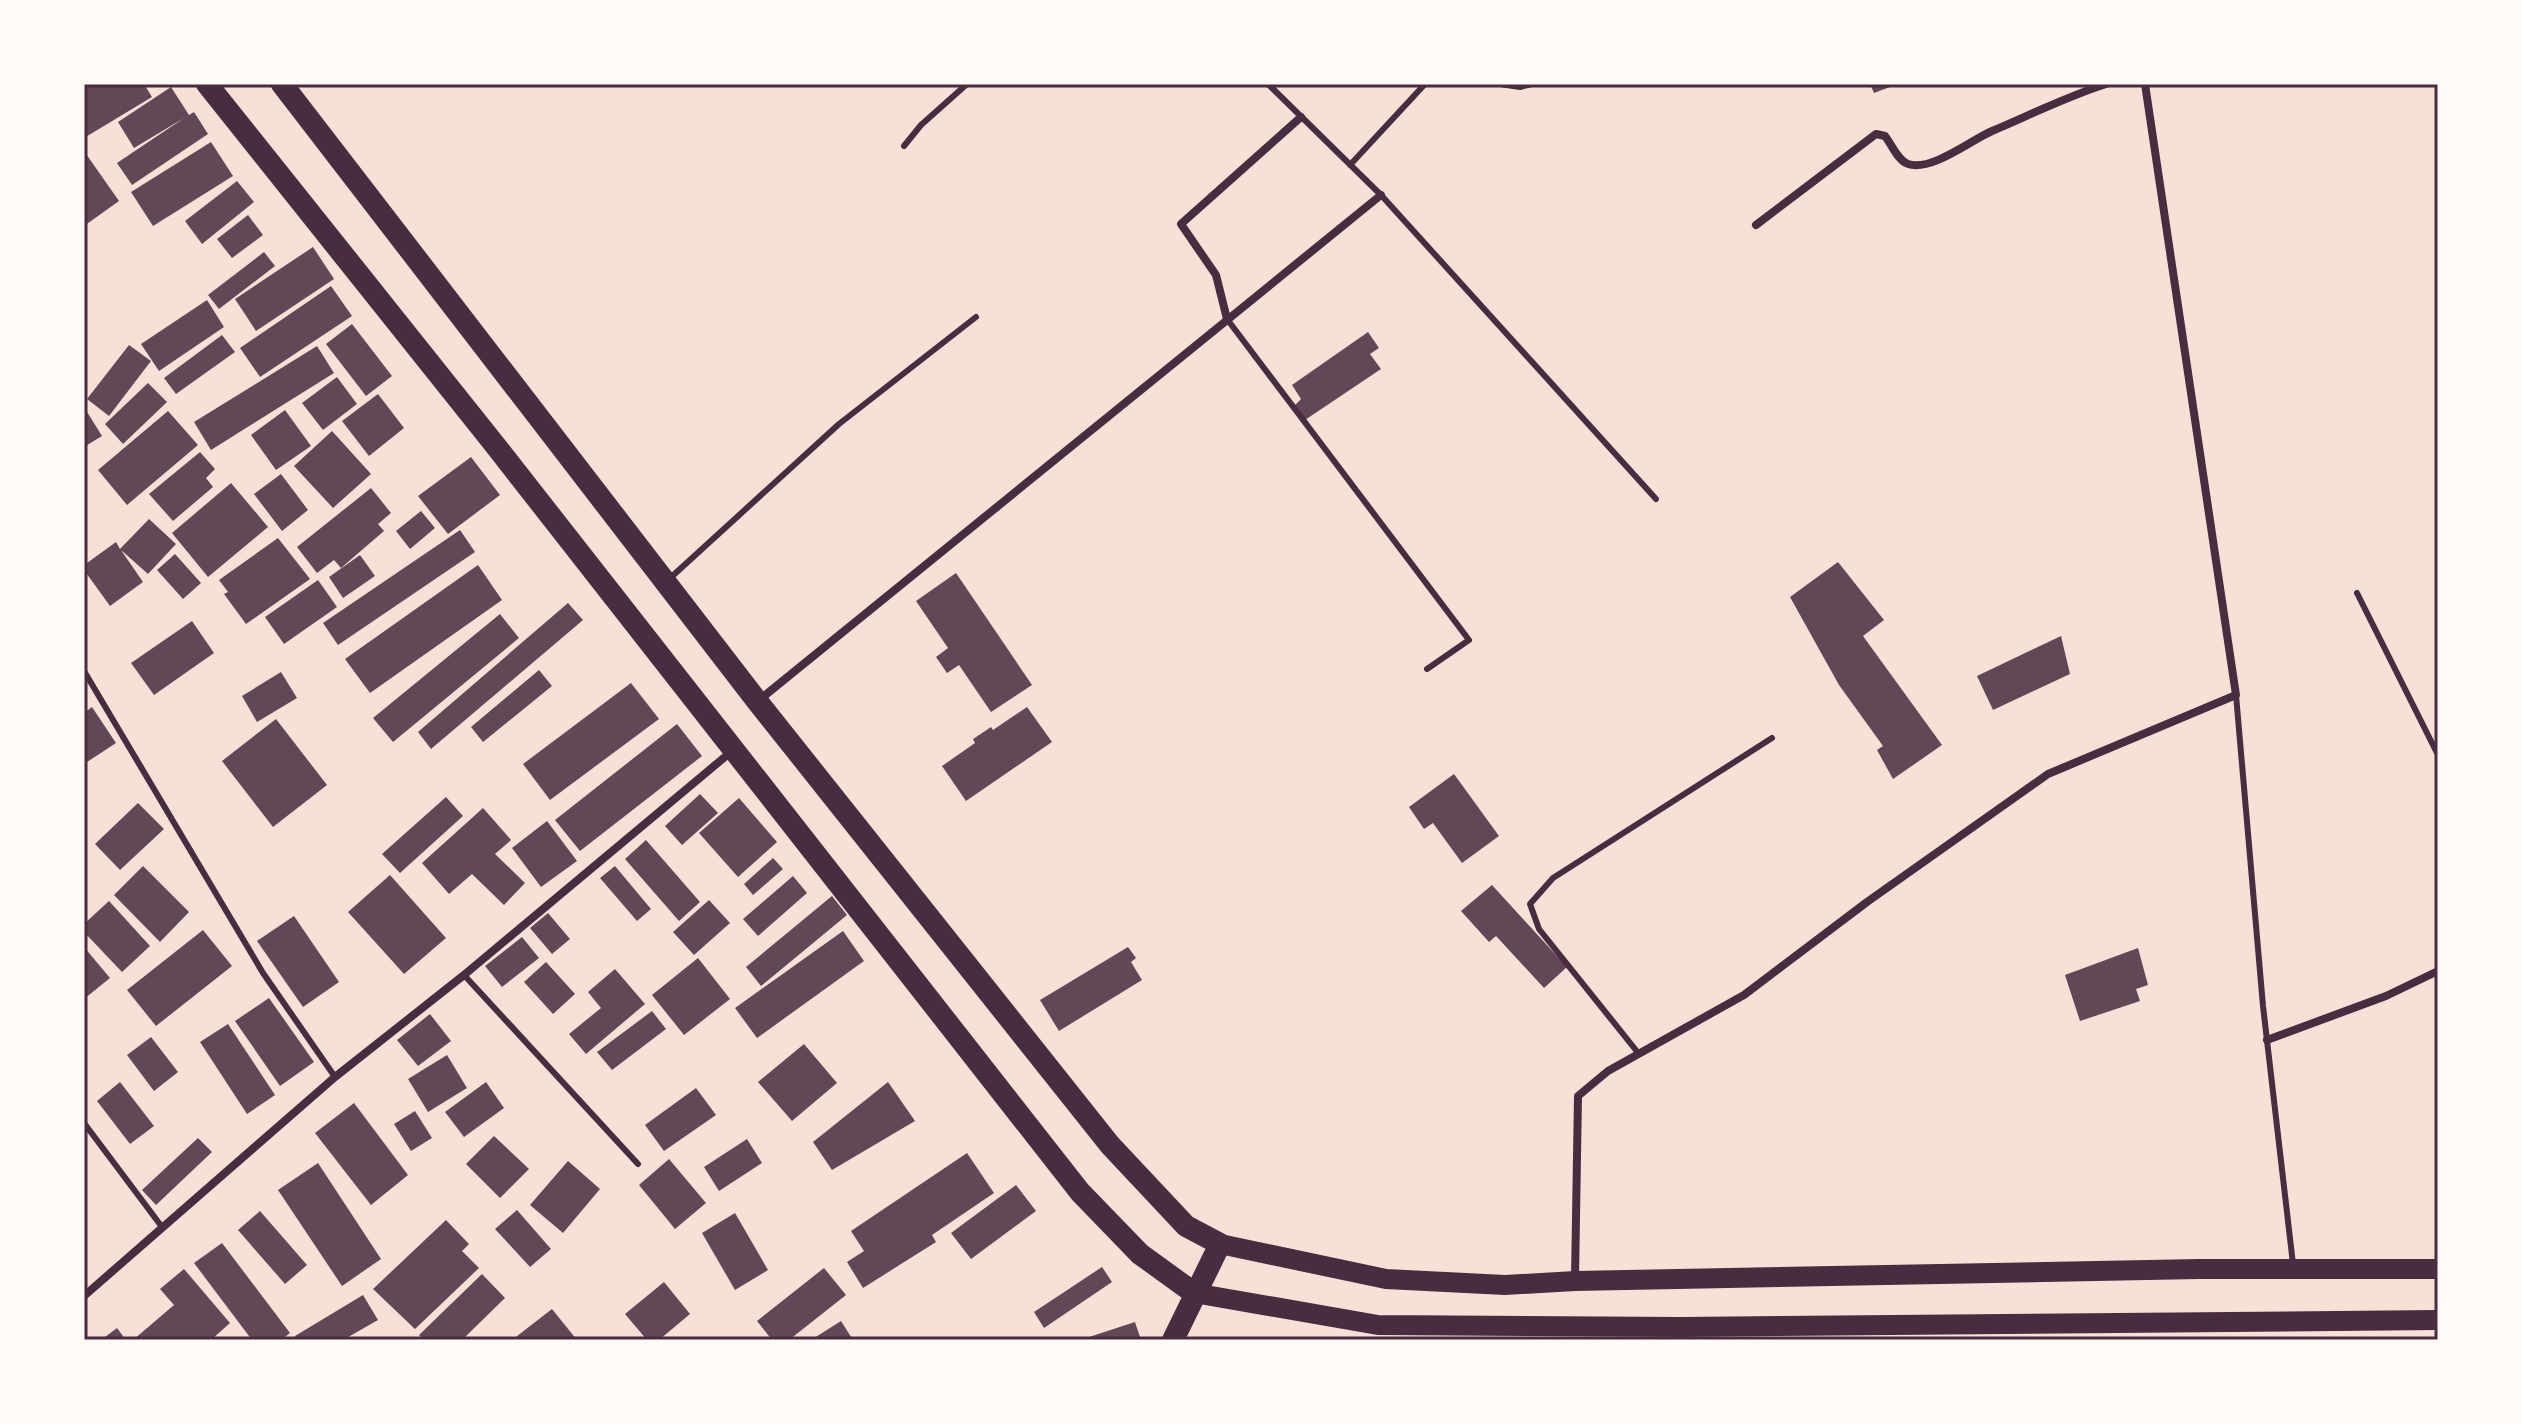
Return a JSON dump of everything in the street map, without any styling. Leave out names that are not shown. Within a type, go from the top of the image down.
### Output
[{"type":"highway","points":[[207,84],[495,445],[1080,1192],[1140,1254],[1194,1293]]},
{"type":"highway","points":[[282,84],[757,701],[1110,1145],[1186,1226],[1220,1244],[1173,1340]]},
{"type":"main road","points":[[1220,1244],[1386,1279],[1505,1285],[1575,1281],[2438,1269]]},
{"type":"main road","points":[[1194,1293],[1378,1325],[1651,1333],[2163,1327],[2438,1320]]},
{"type":"street","points":[[1756,225],[1876,134],[1885,136],[1902,162],[1921,164],[1938,159],[2093,86],[2106,84]]},
{"type":"street","points":[[1575,1281],[1580,1123],[1578,1096],[1608,1071],[1744,995],[1867,902],[2048,774],[2236,695],[2145,84]]},
{"type":"street","points":[[1227,319],[1216,275],[1181,224],[1301,117]]},
{"type":"street","points":[[757,701],[1381,195]]},
{"type":"street","points":[[84,1296],[335,1077],[464,975],[732,751]]},
{"type":"street","points":[[2267,1040],[2386,996],[2438,971]]},
{"type":"lane","points":[[904,146],[921,125],[967,84]]},
{"type":"lane","points":[[1268,84],[1381,195],[1656,499]]},
{"type":"lane","points":[[1350,165],[1425,84]]},
{"type":"lane","points":[[1500,84],[1520,87],[1532,84]]},
{"type":"lane","points":[[665,583],[839,424],[976,317]]},
{"type":"lane","points":[[1227,319],[1469,640],[1427,669]]},
{"type":"lane","points":[[2357,593],[2438,755]]},
{"type":"lane","points":[[84,671],[263,973],[335,1077]]},
{"type":"lane","points":[[2236,695],[2267,1040],[2294,1269]]},
{"type":"lane","points":[[1639,1054],[1539,929],[1530,904],[1553,878],[1772,738]]},
{"type":"lane","points":[[464,975],[638,1164]]},
{"type":"lane","points":[[84,1123],[162,1227]]},
{"type":"building","points":[[84,84],[144,84],[152,97],[84,138]]},
{"type":"building","points":[[1870,84],[1898,84],[1874,93]]},
{"type":"building","points":[[171,87],[189,115],[194,112],[208,134],[132,185],[117,163],[184,118],[134,148],[118,122]]},
{"type":"building","points":[[211,142],[233,176],[153,226],[131,192]]},
{"type":"building","points":[[84,151],[119,201],[84,226]]},
{"type":"building","points":[[237,181],[254,202],[202,244],[185,221]]},
{"type":"building","points":[[248,215],[263,235],[232,258],[217,239]]},
{"type":"building","points":[[313,247],[334,279],[256,331],[235,299]]},
{"type":"building","points":[[264,252],[275,266],[219,309],[208,295]]},
{"type":"building","points":[[331,286],[352,316],[260,377],[240,348]]},
{"type":"building","points":[[207,300],[224,327],[159,371],[141,344]]},
{"type":"building","points":[[352,324],[392,376],[366,396],[326,344]]},
{"type":"building","points":[[1368,332],[1379,348],[1370,354],[1381,369],[1305,420],[1295,405],[1301,399],[1292,385]]},
{"type":"building","points":[[222,335],[235,352],[176,394],[164,378]]},
{"type":"building","points":[[129,345],[151,361],[109,416],[87,399]]},
{"type":"building","points":[[317,346],[334,373],[211,450],[194,422]]},
{"type":"building","points":[[337,377],[357,404],[323,430],[302,403]]},
{"type":"building","points":[[148,383],[167,402],[123,444],[105,424]]},
{"type":"building","points":[[378,394],[404,428],[369,456],[342,421]]},
{"type":"building","points":[[84,407],[102,436],[84,447]]},
{"type":"building","points":[[285,410],[311,446],[276,470],[251,435]]},
{"type":"building","points":[[168,411],[198,445],[127,505],[98,470]]},
{"type":"building","points":[[332,431],[371,474],[333,508],[294,466]]},
{"type":"building","points":[[200,452],[215,469],[206,478],[213,487],[173,521],[149,494]]},
{"type":"building","points":[[471,457],[500,495],[448,534],[418,496]]},
{"type":"building","points":[[281,474],[308,510],[282,531],[254,494]]},
{"type":"building","points":[[231,483],[268,527],[208,577],[172,533]]},
{"type":"building","points":[[371,488],[391,513],[378,524],[384,531],[341,568],[334,560],[317,573],[297,547]]},
{"type":"building","points":[[421,511],[435,528],[410,549],[396,531]]},
{"type":"building","points":[[149,519],[176,544],[148,574],[121,550],[143,582],[110,606],[84,570],[84,559],[87,563],[116,542],[120,549]]},
{"type":"building","points":[[460,530],[475,552],[338,645],[323,623]]},
{"type":"building","points":[[278,538],[310,579],[246,624],[224,594],[228,592],[219,580]]},
{"type":"building","points":[[175,554],[201,583],[183,599],[157,570]]},
{"type":"building","points":[[360,555],[375,576],[343,598],[329,577]]},
{"type":"building","points":[[1838,562],[1884,620],[1863,636],[1942,745],[1893,779],[1877,750],[1883,746],[1839,685],[1790,597]]},
{"type":"building","points":[[478,565],[502,600],[370,693],[345,659]]},
{"type":"building","points":[[956,573],[1032,685],[991,712],[959,665],[947,673],[936,657],[948,648],[916,601]]},
{"type":"building","points":[[318,580],[337,607],[284,644],[265,617]]},
{"type":"building","points":[[568,603],[583,620],[431,749],[418,732]]},
{"type":"building","points":[[500,614],[519,638],[393,742],[373,718]]},
{"type":"building","points":[[192,621],[214,653],[154,695],[131,663]]},
{"type":"building","points":[[2061,636],[2070,674],[1993,710],[1977,676]]},
{"type":"building","points":[[539,670],[552,686],[483,742],[471,727]]},
{"type":"building","points":[[281,672],[297,698],[257,722],[242,696]]},
{"type":"building","points":[[631,683],[659,719],[550,800],[523,764]]},
{"type":"building","points":[[92,707],[116,743],[84,764],[84,713]]},
{"type":"building","points":[[1027,707],[1052,742],[966,801],[942,766],[975,743],[973,739],[991,727],[993,730]]},
{"type":"building","points":[[276,719],[327,785],[273,827],[222,761]]},
{"type":"building","points":[[677,724],[702,756],[580,851],[555,820]]},
{"type":"building","points":[[1454,774],[1499,836],[1462,863],[1433,823],[1424,829],[1409,807]]},
{"type":"building","points":[[700,794],[718,813],[682,845],[665,826]]},
{"type":"building","points":[[446,797],[463,816],[400,873],[382,854]]},
{"type":"building","points":[[739,798],[777,842],[738,877],[699,833]]},
{"type":"building","points":[[138,803],[164,829],[120,870],[95,844]]},
{"type":"building","points":[[483,808],[511,840],[495,854],[525,883],[504,905],[472,874],[449,894],[422,863]]},
{"type":"building","points":[[547,821],[577,861],[541,887],[512,848]]},
{"type":"building","points":[[646,840],[700,902],[679,921],[625,859]]},
{"type":"building","points":[[773,858],[783,869],[753,895],[744,884]]},
{"type":"building","points":[[143,866],[189,912],[160,942],[114,895]]},
{"type":"building","points":[[615,866],[651,909],[637,921],[600,878]]},
{"type":"building","points":[[390,875],[446,938],[404,974],[348,912]]},
{"type":"building","points":[[793,876],[807,893],[758,936],[743,919]]},
{"type":"building","points":[[1492,885],[1567,967],[1544,988],[1496,936],[1489,942],[1461,911]]},
{"type":"building","points":[[832,896],[847,915],[761,986],[746,967]]},
{"type":"building","points":[[709,900],[730,923],[694,955],[673,932]]},
{"type":"building","points":[[109,901],[150,946],[122,972],[84,932],[84,924]]},
{"type":"building","points":[[548,913],[570,939],[552,954],[530,928]]},
{"type":"building","points":[[294,916],[339,982],[303,1007],[257,941]]},
{"type":"building","points":[[203,930],[232,966],[156,1026],[127,990]]},
{"type":"building","points":[[843,931],[864,961],[757,1038],[735,1008]]},
{"type":"building","points":[[522,937],[539,958],[502,987],[485,966]]},
{"type":"building","points":[[84,947],[110,978],[84,999]]},
{"type":"building","points":[[1128,947],[1136,958],[1131,962],[1142,980],[1059,1031],[1040,1000]]},
{"type":"building","points":[[2138,948],[2148,985],[2136,989],[2140,1001],[2080,1021],[2065,975]]},
{"type":"building","points":[[698,958],[730,999],[684,1035],[652,995]]},
{"type":"building","points":[[546,962],[575,994],[553,1014],[524,982]]},
{"type":"building","points":[[615,969],[645,1004],[586,1054],[569,1034],[601,1008],[588,992]]},
{"type":"building","points":[[269,998],[314,1062],[280,1086],[235,1021]]},
{"type":"building","points":[[652,1011],[666,1029],[612,1070],[597,1052]]},
{"type":"building","points":[[430,1014],[451,1041],[418,1066],[397,1040]]},
{"type":"building","points":[[228,1024],[275,1095],[247,1114],[200,1042]]},
{"type":"building","points":[[151,1037],[178,1072],[154,1091],[127,1055]]},
{"type":"building","points":[[804,1044],[837,1083],[792,1121],[758,1082]]},
{"type":"building","points":[[447,1055],[467,1088],[428,1112],[408,1079]]},
{"type":"building","points":[[120,1082],[154,1126],[130,1144],[97,1101]]},
{"type":"building","points":[[486,1082],[504,1108],[464,1137],[445,1112]]},
{"type":"building","points":[[888,1082],[915,1121],[832,1170],[813,1142]]},
{"type":"building","points":[[696,1088],[716,1115],[664,1151],[645,1125]]},
{"type":"building","points":[[354,1103],[408,1175],[371,1205],[315,1133]]},
{"type":"building","points":[[415,1111],[432,1138],[411,1151],[394,1124]]},
{"type":"building","points":[[494,1136],[529,1169],[500,1198],[466,1164]]},
{"type":"building","points":[[198,1138],[212,1152],[156,1205],[142,1190]]},
{"type":"building","points":[[747,1139],[762,1163],[719,1191],[704,1167]]},
{"type":"building","points":[[967,1153],[994,1193],[932,1235],[936,1242],[863,1288],[847,1262],[864,1251],[851,1231]]},
{"type":"building","points":[[669,1159],[706,1203],[675,1229],[639,1185]]},
{"type":"building","points":[[568,1161],[600,1189],[563,1233],[530,1205]]},
{"type":"building","points":[[318,1163],[381,1259],[342,1286],[278,1190]]},
{"type":"building","points":[[1016,1185],[1036,1211],[971,1259],[951,1233]]},
{"type":"building","points":[[517,1210],[551,1249],[530,1267],[495,1229]]},
{"type":"building","points":[[260,1211],[307,1265],[285,1284],[238,1230]]},
{"type":"building","points":[[735,1213],[768,1270],[735,1290],[702,1233]]},
{"type":"building","points":[[446,1220],[469,1244],[462,1251],[479,1268],[415,1329],[373,1289]]},
{"type":"building","points":[[222,1243],[290,1333],[281,1340],[252,1340],[194,1263]]},
{"type":"building","points":[[1102,1267],[1112,1282],[1044,1328],[1034,1312]]},
{"type":"building","points":[[824,1268],[846,1295],[789,1340],[772,1340],[757,1321]]},
{"type":"building","points":[[184,1269],[230,1323],[211,1340],[133,1340],[174,1305],[160,1289]]},
{"type":"building","points":[[482,1274],[505,1298],[462,1340],[424,1340],[419,1335]]},
{"type":"building","points":[[664,1282],[690,1314],[659,1340],[647,1340],[625,1314]]},
{"type":"building","points":[[363,1295],[378,1320],[343,1340],[297,1340],[295,1336]]},
{"type":"building","points":[[552,1309],[577,1340],[512,1340]]},
{"type":"building","points":[[841,1321],[853,1340],[811,1340]]},
{"type":"building","points":[[1135,1322],[1141,1340],[1083,1340],[1083,1339]]},
{"type":"building","points":[[117,1328],[126,1340],[101,1340]]}]
